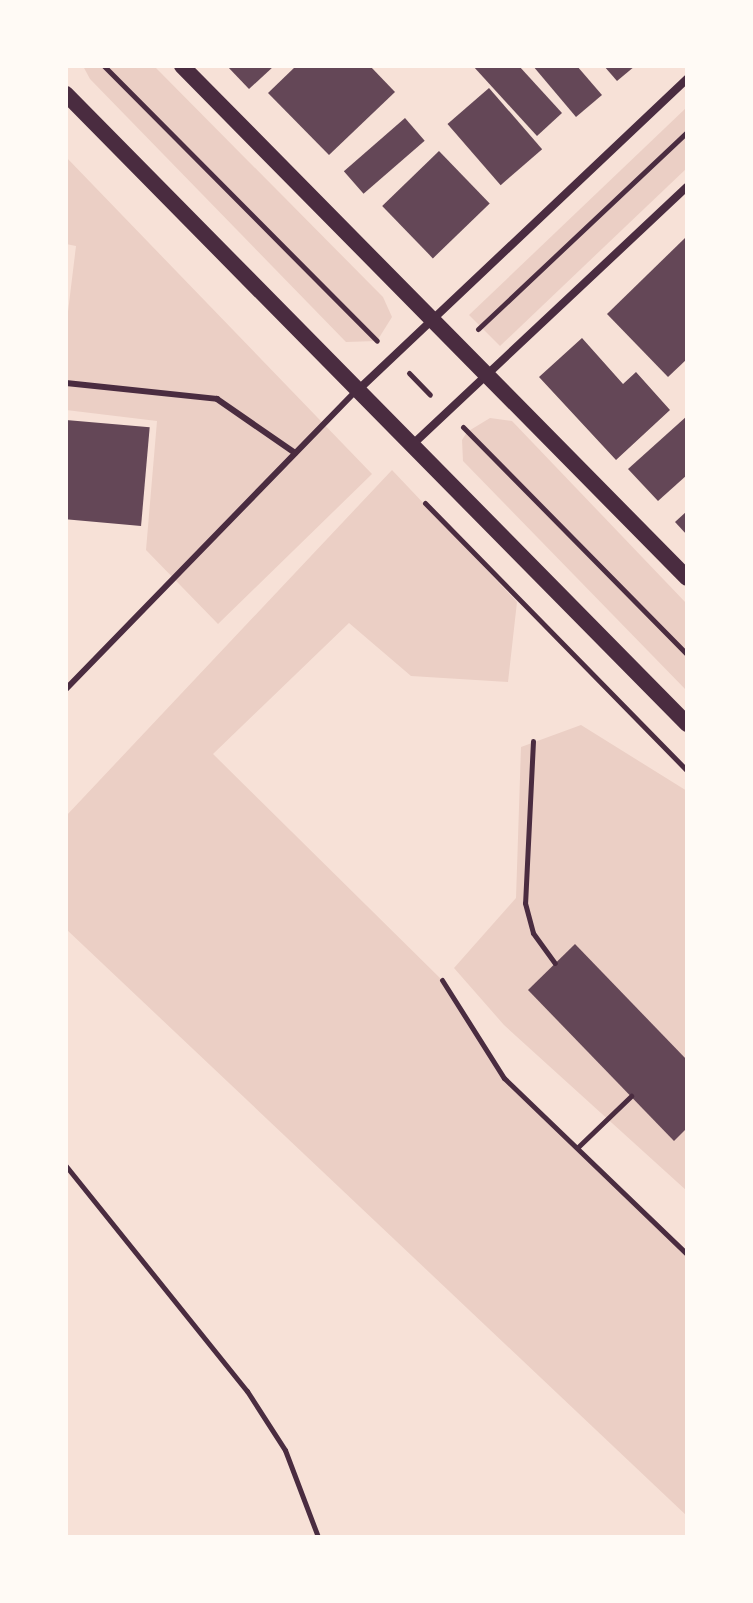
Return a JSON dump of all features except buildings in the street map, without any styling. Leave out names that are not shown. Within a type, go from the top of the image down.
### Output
[{"type":"main road","points":[[182,66],[687,578]]},
{"type":"main road","points":[[66,94],[687,724]]},
{"type":"street","points":[[358,390],[687,79]]},
{"type":"street","points":[[412,446],[687,187]]},
{"type":"lane","points":[[66,383],[217,399],[295,453]]},
{"type":"lane","points":[[66,689],[358,390]]},
{"type":"path","points":[[459,347],[687,132]]},
{"type":"path","points":[[533,741],[525,903],[533,933],[555,963]]},
{"type":"path","points":[[442,980],[504,1078],[687,1254]]},
{"type":"path","points":[[578,1147],[631,1096]]},
{"type":"path","points":[[66,1166],[247,1391],[285,1450],[318,1537]]},
{"type":"shaded area","points":[[83,66],[154,66],[383,297],[392,317],[377,341],[346,342],[90,79]]},
{"type":"shaded area","points":[[687,107],[687,168],[500,346],[469,315]]},
{"type":"shaded area","points":[[66,157],[372,474],[218,624],[146,550],[157,421],[66,410],[66,328],[76,246],[66,244]]},
{"type":"shaded area","points":[[490,418],[512,421],[687,604],[687,691],[463,461],[462,440],[467,432]]},
{"type":"shaded area","points":[[392,470],[517,602],[508,682],[411,676],[349,623],[213,754],[442,980],[504,1078],[687,1254],[687,1516],[66,929],[66,816]]},
{"type":"shaded area","points":[[581,725],[687,791],[687,1191],[504,1025],[454,968],[516,898],[521,747]]}]
